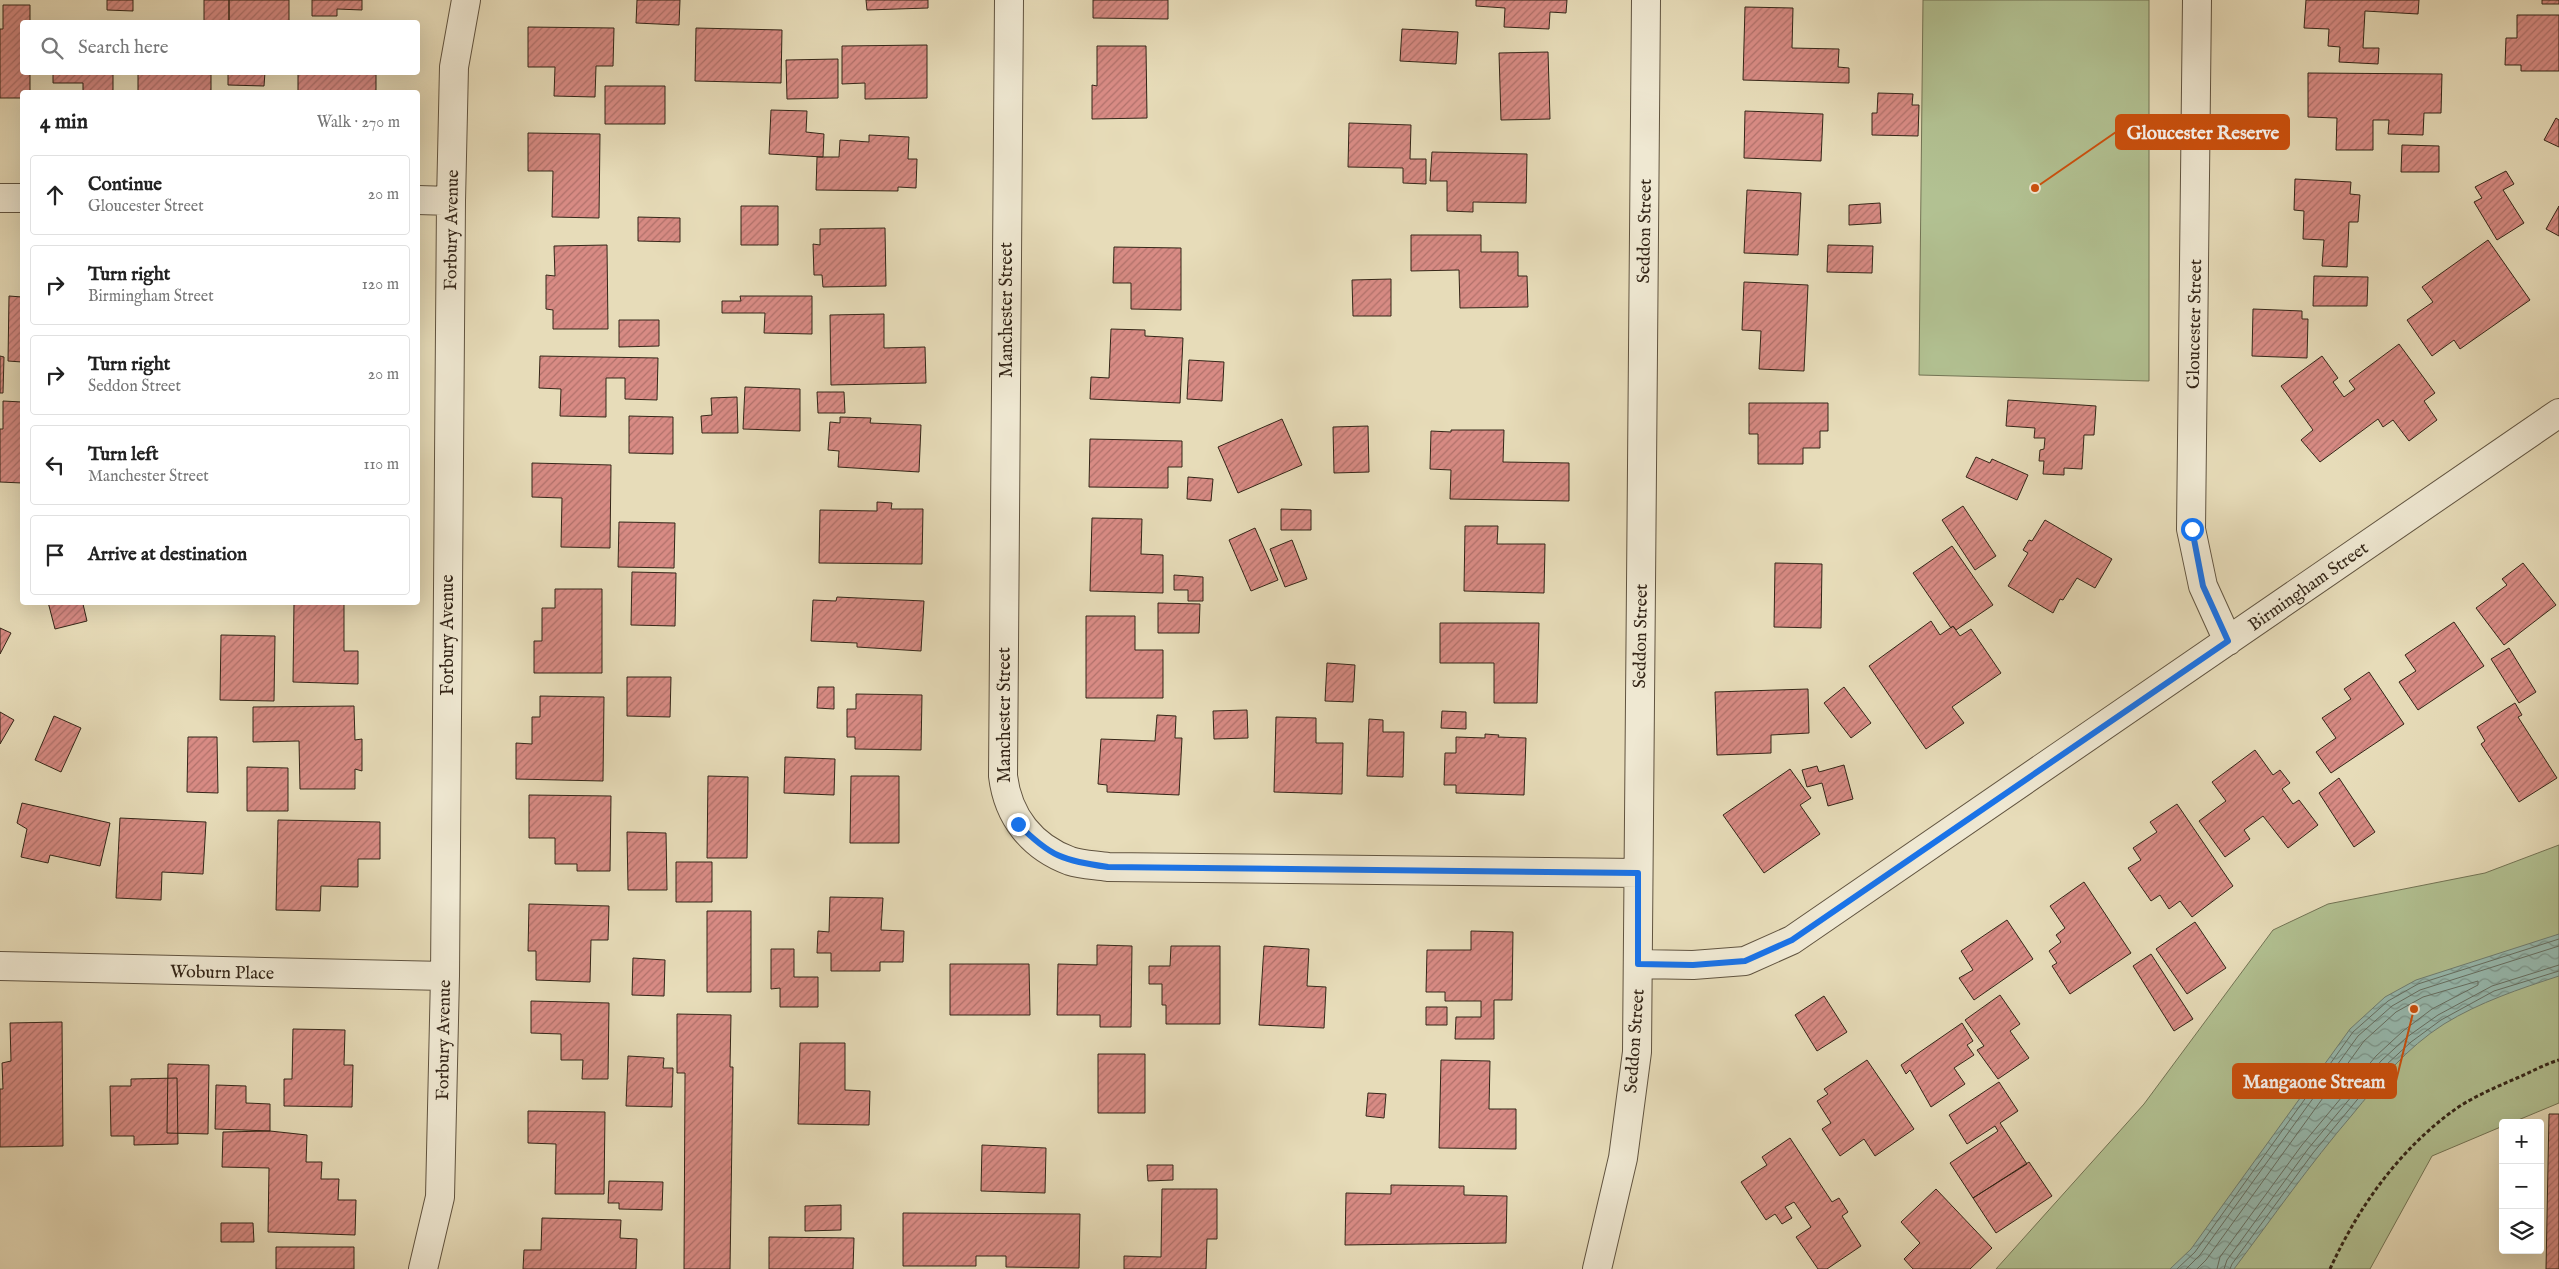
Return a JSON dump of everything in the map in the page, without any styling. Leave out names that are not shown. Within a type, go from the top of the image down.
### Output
[{"type":"street","name":"Forbury Avenue","points":[[423,1269],[440,1197],[445,976],[451,201],[454,67],[466,0]]},
{"type":"street","name":"Manchester Street","points":[[1008,0],[1003,776],[1005,796],[1018,824],[1042,848],[1072,862],[1108,867],[1638,873]]},
{"type":"street","name":"Seddon Street","points":[[1598,1269],[1623,1158],[1636,1062],[1646,0]]},
{"type":"street","name":"Gloucester Street","points":[[2197,0],[2192,529],[2203,586],[2228,641]]},
{"type":"street","points":[[0,198],[20,198]]},
{"type":"street","points":[[420,200],[451,201]]},
{"type":"street","name":"Birmingham Street","points":[[1638,964],[1693,965],[1745,961],[1792,940],[2559,413]]},
{"type":"street","name":"Woburn Place","points":[[0,966],[445,976]]},
{"type":"path","points":[[2330,1269],[2344,1239],[2368,1198],[2378,1183],[2406,1152],[2450,1114],[2480,1094],[2559,1060]]},
{"type":"green space","points":[[1923,0],[2149,0],[2149,381],[1919,375]]},
{"type":"green space","points":[[2559,845],[2559,1103],[2521,1119],[2499,1119],[2499,1128],[2432,1156],[2370,1269],[1996,1269],[2144,1104],[2273,930],[2328,904],[2485,873]]},
{"type":"water","points":[[2559,934],[2559,976],[2515,991],[2458,1016],[2430,1033],[2406,1054],[2383,1078],[2336,1134],[2234,1269],[2170,1269],[2191,1249],[2350,1029],[2385,997],[2416,980]]},
{"type":"building","points":[[107,0],[133,0],[133,11],[107,10]]},
{"type":"building","points":[[204,0],[229,0],[229,20],[204,20]]},
{"type":"building","points":[[229,0],[289,0],[289,20],[229,20]]},
{"type":"building","points":[[312,0],[362,0],[362,10],[337,9],[337,16],[312,16]]},
{"type":"building","points":[[637,0],[680,0],[679,25],[636,23]]},
{"type":"building","points":[[866,0],[928,0],[928,8],[867,10]]},
{"type":"building","points":[[1093,0],[1168,0],[1168,19],[1093,18]]},
{"type":"building","points":[[1476,0],[1567,0],[1566,13],[1550,12],[1549,29],[1504,27],[1505,8],[1476,6]]},
{"type":"building","points":[[2306,0],[2419,0],[2418,14],[2365,11],[2363,48],[2379,48],[2378,64],[2339,62],[2340,47],[2328,46],[2329,29],[2304,28]]},
{"type":"building","points":[[2542,0],[2559,0],[2559,4],[2542,4]]},
{"type":"building","points":[[3,5],[30,5],[30,20],[20,20],[20,75],[30,75],[30,90],[20,90],[20,98],[0,98],[0,29],[3,29]]},
{"type":"building","points":[[1745,7],[1793,8],[1792,48],[1839,49],[1838,67],[1849,68],[1849,83],[1743,80]]},
{"type":"building","points":[[2517,15],[2559,15],[2559,71],[2521,71],[2521,65],[2505,65],[2506,38],[2517,38]]},
{"type":"building","points":[[528,27],[614,28],[613,66],[596,66],[595,97],[554,96],[555,67],[528,67]]},
{"type":"building","points":[[696,28],[782,30],[781,83],[695,81]]},
{"type":"building","points":[[1402,29],[1458,32],[1456,64],[1400,61]]},
{"type":"building","points":[[927,45],[927,98],[865,99],[865,83],[842,84],[842,46]]},
{"type":"building","points":[[1097,46],[1146,46],[1147,118],[1092,119],[1092,85],[1097,86]]},
{"type":"building","points":[[1548,52],[1550,119],[1501,120],[1499,53]]},
{"type":"building","points":[[838,59],[838,98],[787,99],[786,60]]},
{"type":"building","points":[[2308,73],[2442,74],[2441,113],[2424,113],[2423,135],[2388,134],[2389,120],[2373,120],[2373,150],[2336,150],[2337,118],[2308,117]]},
{"type":"building","points":[[53,75],[113,75],[113,90],[83,90],[83,83],[53,83]]},
{"type":"building","points":[[138,75],[211,75],[211,90],[138,90]]},
{"type":"building","points":[[228,75],[265,75],[264,86],[228,85]]},
{"type":"building","points":[[298,75],[376,75],[376,90],[298,90]]},
{"type":"building","points":[[605,86],[665,86],[665,124],[605,124]]},
{"type":"building","points":[[1878,93],[1913,94],[1912,105],[1919,105],[1918,136],[1872,135],[1872,113],[1877,113]]},
{"type":"building","points":[[771,110],[807,111],[806,132],[824,134],[823,157],[769,154]]},
{"type":"building","points":[[1745,111],[1823,114],[1821,161],[1744,158]]},
{"type":"building","points":[[2556,118],[2559,120],[2559,147],[2544,140]]},
{"type":"building","points":[[1349,123],[1411,125],[1410,159],[1426,159],[1426,184],[1403,183],[1403,168],[1348,167]]},
{"type":"building","points":[[528,133],[600,134],[599,218],[552,217],[553,171],[528,171]]},
{"type":"building","points":[[869,135],[909,137],[908,159],[917,159],[916,188],[898,187],[898,191],[816,190],[817,157],[839,157],[840,140],[869,142]]},
{"type":"building","points":[[2402,145],[2439,146],[2439,172],[2401,172]]},
{"type":"building","points":[[1432,152],[1527,154],[1526,203],[1473,202],[1473,212],[1447,211],[1447,181],[1430,181]]},
{"type":"building","points":[[2506,171],[2514,184],[2503,190],[2524,223],[2497,240],[2474,202],[2482,198],[2475,187]]},
{"type":"building","points":[[2295,179],[2351,182],[2350,194],[2360,195],[2358,222],[2349,222],[2347,267],[2322,266],[2324,240],[2303,239],[2304,211],[2294,210]]},
{"type":"building","points":[[1747,190],[1801,193],[1798,255],[1744,253]]},
{"type":"building","points":[[1880,203],[1881,223],[1849,225],[1849,205]]},
{"type":"building","points":[[741,206],[778,206],[778,245],[741,245]]},
{"type":"building","points":[[2559,206],[2559,236],[2546,229]]},
{"type":"building","points":[[638,217],[680,218],[680,242],[638,241]]},
{"type":"building","points":[[885,228],[886,286],[823,287],[822,275],[814,275],[813,244],[820,245],[820,229]]},
{"type":"building","points":[[1411,235],[1481,235],[1481,252],[1518,252],[1518,276],[1527,276],[1528,307],[1460,308],[1459,270],[1411,271]]},
{"type":"building","points":[[2488,240],[2530,300],[2460,349],[2454,340],[2432,356],[2407,320],[2433,302],[2422,287]]},
{"type":"building","points":[[607,245],[608,329],[553,329],[553,310],[546,309],[546,275],[555,276],[554,246]]},
{"type":"building","points":[[1828,245],[1873,246],[1872,273],[1827,272]]},
{"type":"building","points":[[1114,247],[1181,248],[1181,310],[1131,309],[1131,283],[1113,283]]},
{"type":"building","points":[[2314,276],[2368,277],[2367,306],[2313,306]]},
{"type":"building","points":[[1391,279],[1391,316],[1353,316],[1352,280]]},
{"type":"building","points":[[1744,282],[1808,285],[1804,371],[1759,369],[1761,331],[1742,330]]},
{"type":"building","points":[[9,296],[20,297],[20,362],[8,361]]},
{"type":"building","points":[[740,296],[812,296],[812,334],[764,333],[765,313],[722,313],[722,301],[741,301]]},
{"type":"building","points":[[2253,309],[2302,311],[2302,319],[2308,319],[2307,358],[2252,356]]},
{"type":"building","points":[[884,314],[884,348],[925,347],[926,383],[831,385],[830,315]]},
{"type":"building","points":[[619,320],[659,320],[659,346],[619,347]]},
{"type":"building","points":[[1111,329],[1145,330],[1145,336],[1183,338],[1180,403],[1090,399],[1091,377],[1109,378]]},
{"type":"building","points":[[2399,344],[2435,393],[2424,401],[2437,420],[2409,441],[2393,420],[2383,427],[2378,419],[2320,462],[2301,440],[2313,430],[2281,386],[2322,356],[2338,378],[2333,382],[2344,397],[2355,389],[2349,381]]},
{"type":"building","points":[[0,356],[4,357],[3,393],[0,393]]},
{"type":"building","points":[[540,356],[658,358],[657,400],[625,399],[625,378],[606,378],[606,417],[560,416],[561,389],[539,388]]},
{"type":"building","points":[[1189,360],[1224,362],[1222,401],[1187,399]]},
{"type":"building","points":[[745,387],[800,389],[800,431],[743,429]]},
{"type":"building","points":[[817,392],[844,392],[845,413],[818,413]]},
{"type":"building","points":[[737,397],[738,433],[702,433],[701,416],[712,415],[711,398]]},
{"type":"building","points":[[2008,400],[2096,406],[2094,435],[2084,435],[2082,469],[2064,468],[2064,475],[2043,474],[2044,461],[2039,461],[2040,450],[2044,449],[2045,438],[2034,438],[2035,428],[2006,426]]},
{"type":"building","points":[[3,401],[20,402],[20,483],[0,482],[0,429],[3,429]]},
{"type":"building","points":[[1749,403],[1828,403],[1828,431],[1820,431],[1820,448],[1803,448],[1803,464],[1758,464],[1758,434],[1749,434]]},
{"type":"building","points":[[629,416],[673,417],[673,454],[629,453]]},
{"type":"building","points":[[840,417],[871,418],[870,423],[921,425],[919,472],[838,467],[839,451],[828,450],[830,422],[840,423]]},
{"type":"building","points":[[1282,419],[1302,465],[1238,493],[1218,447]]},
{"type":"building","points":[[1368,426],[1369,472],[1334,473],[1333,427]]},
{"type":"building","points":[[1451,430],[1504,430],[1503,462],[1569,463],[1569,501],[1450,499],[1451,470],[1430,469],[1431,431],[1451,432]]},
{"type":"building","points":[[1090,439],[1182,441],[1182,467],[1168,467],[1168,488],[1089,487]]},
{"type":"building","points":[[1976,457],[1990,463],[1992,459],[2028,475],[2017,500],[1966,477]]},
{"type":"building","points":[[532,463],[611,465],[610,548],[561,547],[562,498],[532,497]]},
{"type":"building","points":[[1188,477],[1213,479],[1211,501],[1187,499]]},
{"type":"building","points":[[877,502],[892,503],[891,509],[923,509],[922,564],[819,563],[820,510],[877,511]]},
{"type":"building","points":[[1963,506],[1996,556],[1975,570],[1942,520]]},
{"type":"building","points":[[1281,509],[1311,510],[1311,530],[1281,530]]},
{"type":"building","points":[[1092,518],[1142,519],[1141,554],[1163,555],[1163,593],[1090,591]]},
{"type":"building","points":[[2045,520],[2112,559],[2095,588],[2077,578],[2063,600],[2060,599],[2053,613],[2008,586],[2028,553],[2023,550],[2029,540],[2032,541]]},
{"type":"building","points":[[619,522],[675,523],[674,568],[618,567]]},
{"type":"building","points":[[1465,526],[1498,526],[1497,544],[1545,544],[1544,593],[1464,591]]},
{"type":"building","points":[[1255,528],[1278,580],[1251,591],[1229,540]]},
{"type":"building","points":[[1292,540],[1307,579],[1285,587],[1270,549]]},
{"type":"building","points":[[1952,546],[1993,605],[1956,630],[1953,626],[1951,628],[1913,573]]},
{"type":"building","points":[[1775,563],[1822,564],[1821,628],[1774,627]]},
{"type":"building","points":[[2523,563],[2556,605],[2504,645],[2476,608],[2507,585],[2502,579]]},
{"type":"building","points":[[632,572],[676,573],[675,626],[631,625]]},
{"type":"building","points":[[1174,575],[1203,577],[1203,601],[1188,601],[1188,590],[1174,590]]},
{"type":"building","points":[[555,589],[602,589],[602,673],[534,673],[534,641],[542,641],[542,608],[555,608]]},
{"type":"building","points":[[837,597],[924,601],[921,651],[857,647],[857,643],[811,641],[813,600],[836,601]]},
{"type":"building","points":[[1158,603],[1200,604],[1199,633],[1158,633]]},
{"type":"building","points":[[49,605],[83,605],[87,621],[55,629]]},
{"type":"building","points":[[294,605],[344,605],[344,651],[358,651],[358,684],[293,682]]},
{"type":"building","points":[[1086,616],[1135,616],[1135,650],[1163,650],[1163,698],[1086,698]]},
{"type":"building","points":[[1931,621],[1940,635],[1953,626],[1960,636],[1971,629],[2001,673],[1952,707],[1964,723],[1926,749],[1869,666]]},
{"type":"building","points":[[2454,622],[2484,666],[2418,710],[2399,682],[2416,671],[2405,655]]},
{"type":"building","points":[[1440,623],[1539,623],[1537,703],[1494,703],[1494,663],[1440,663]]},
{"type":"building","points":[[0,628],[11,633],[0,654]]},
{"type":"building","points":[[221,635],[275,636],[274,701],[220,700]]},
{"type":"building","points":[[2509,648],[2536,692],[2519,703],[2491,659]]},
{"type":"building","points":[[1327,663],[1355,665],[1353,702],[1325,701]]},
{"type":"building","points":[[2369,672],[2404,724],[2331,773],[2316,752],[2336,738],[2322,718],[2351,699],[2344,689]]},
{"type":"building","points":[[627,677],[671,677],[670,717],[627,716]]},
{"type":"building","points":[[818,687],[834,687],[834,709],[817,708]]},
{"type":"building","points":[[1844,687],[1871,723],[1851,738],[1824,703]]},
{"type":"building","points":[[1808,689],[1809,733],[1771,735],[1771,753],[1717,755],[1715,692]]},
{"type":"building","points":[[856,694],[922,695],[921,750],[855,749],[855,737],[847,737],[847,709],[856,709]]},
{"type":"building","points":[[540,696],[604,697],[603,781],[516,779],[516,743],[532,744],[532,717],[540,717]]},
{"type":"building","points":[[2515,703],[2522,715],[2518,717],[2557,778],[2519,802],[2481,744],[2485,741],[2477,727]]},
{"type":"building","points":[[354,706],[355,740],[362,739],[362,771],[355,769],[355,789],[300,789],[299,741],[253,742],[253,707]]},
{"type":"building","points":[[1247,710],[1248,738],[1214,739],[1213,711]]},
{"type":"building","points":[[1442,711],[1466,712],[1466,729],[1441,728]]},
{"type":"building","points":[[0,712],[14,720],[0,744]]},
{"type":"building","points":[[1157,715],[1176,716],[1175,738],[1182,738],[1179,795],[1107,792],[1107,785],[1098,784],[1101,739],[1155,741]]},
{"type":"building","points":[[54,716],[81,728],[61,772],[35,760]]},
{"type":"building","points":[[1276,717],[1316,718],[1316,743],[1343,743],[1342,794],[1274,792]]},
{"type":"building","points":[[1369,719],[1383,720],[1383,732],[1404,732],[1403,777],[1367,776]]},
{"type":"building","points":[[1485,734],[1499,735],[1498,737],[1526,738],[1524,795],[1456,793],[1456,785],[1444,785],[1445,753],[1456,753],[1456,737],[1485,738]]},
{"type":"building","points":[[188,737],[217,737],[218,793],[187,792]]},
{"type":"building","points":[[2255,750],[2273,775],[2280,770],[2290,783],[2282,789],[2293,804],[2299,800],[2318,825],[2288,848],[2263,816],[2244,830],[2250,839],[2225,857],[2199,821],[2226,801],[2212,782]]},
{"type":"building","points":[[785,757],[835,759],[834,795],[784,793]]},
{"type":"building","points":[[1844,765],[1853,799],[1828,806],[1822,783],[1807,787],[1802,770],[1817,766],[1819,772]]},
{"type":"building","points":[[247,767],[288,768],[288,811],[247,811]]},
{"type":"building","points":[[1790,769],[1811,798],[1800,805],[1820,834],[1764,873],[1723,815]]},
{"type":"building","points":[[708,776],[748,777],[747,858],[707,858]]},
{"type":"building","points":[[851,776],[899,776],[899,843],[850,843]]},
{"type":"building","points":[[2339,778],[2375,832],[2354,847],[2319,793]]},
{"type":"building","points":[[529,795],[611,796],[610,871],[577,871],[577,864],[555,864],[555,838],[529,838]]},
{"type":"building","points":[[22,803],[110,823],[100,866],[50,855],[48,863],[21,857],[27,829],[17,823]]},
{"type":"building","points":[[2177,804],[2233,886],[2192,917],[2180,901],[2169,909],[2160,895],[2151,901],[2128,868],[2141,860],[2133,848],[2157,832],[2150,822]]},
{"type":"building","points":[[120,818],[206,822],[203,874],[162,872],[161,900],[116,898]]},
{"type":"building","points":[[278,820],[380,822],[380,859],[358,859],[358,887],[321,886],[320,911],[276,910]]},
{"type":"building","points":[[627,832],[666,833],[667,890],[628,890]]},
{"type":"building","points":[[676,862],[712,862],[712,902],[676,902]]},
{"type":"building","points":[[2084,882],[2131,953],[2070,994],[2052,966],[2057,963],[2049,951],[2061,942],[2056,935],[2065,928],[2050,906]]},
{"type":"building","points":[[830,897],[883,898],[881,930],[904,931],[903,962],[880,962],[880,971],[831,971],[831,953],[817,953],[818,931],[829,932]]},
{"type":"building","points":[[529,904],[609,906],[608,940],[591,940],[590,982],[536,980],[536,951],[528,951]]},
{"type":"building","points":[[707,911],[751,911],[751,992],[707,992]]},
{"type":"building","points":[[2007,920],[2033,959],[1974,1000],[1959,978],[1973,970],[1961,951]]},
{"type":"building","points":[[2195,922],[2226,968],[2187,994],[2156,949]]},
{"type":"building","points":[[1471,931],[1513,932],[1512,1000],[1494,1000],[1494,1039],[1455,1039],[1456,1017],[1481,1017],[1481,1001],[1445,1001],[1445,992],[1426,992],[1427,950],[1471,950]]},
{"type":"building","points":[[1097,945],[1132,946],[1131,1027],[1100,1027],[1100,1015],[1057,1015],[1058,964],[1097,965]]},
{"type":"building","points":[[1171,946],[1220,946],[1220,1024],[1166,1024],[1166,1005],[1162,1005],[1162,984],[1149,984],[1149,966],[1170,966]]},
{"type":"building","points":[[1264,946],[1309,949],[1307,986],[1326,987],[1324,1028],[1259,1025]]},
{"type":"building","points":[[771,949],[794,949],[794,977],[818,977],[818,1007],[780,1007],[780,988],[771,989]]},
{"type":"building","points":[[2151,954],[2193,1019],[2174,1031],[2133,966]]},
{"type":"building","points":[[633,958],[665,960],[664,996],[632,995]]},
{"type":"building","points":[[950,964],[1029,964],[1030,1015],[950,1015]]},
{"type":"building","points":[[2000,995],[2020,1024],[2010,1031],[2029,1058],[1998,1079],[1977,1050],[1984,1046],[1965,1020]]},
{"type":"building","points":[[1824,996],[1847,1032],[1817,1051],[1795,1015]]},
{"type":"building","points":[[531,1001],[609,1003],[608,1079],[582,1079],[583,1060],[561,1060],[561,1034],[531,1033]]},
{"type":"building","points":[[1426,1007],[1447,1007],[1447,1025],[1426,1025]]},
{"type":"building","points":[[677,1014],[731,1015],[730,1067],[733,1067],[730,1269],[684,1269],[685,1073],[677,1073]]},
{"type":"building","points":[[62,1022],[63,1146],[0,1147],[0,1089],[3,1089],[2,1063],[11,1061],[10,1023]]},
{"type":"building","points":[[1962,1023],[1973,1041],[1967,1045],[1974,1055],[1954,1068],[1965,1084],[1931,1107],[1910,1070],[1906,1074],[1901,1065]]},
{"type":"building","points":[[293,1029],[345,1030],[344,1065],[353,1065],[352,1107],[284,1106],[284,1079],[292,1079]]},
{"type":"building","points":[[800,1043],[845,1043],[845,1090],[870,1091],[869,1125],[798,1124]]},
{"type":"building","points":[[1098,1054],[1145,1054],[1145,1113],[1098,1113]]},
{"type":"building","points":[[628,1056],[664,1058],[663,1068],[673,1068],[672,1107],[626,1106]]},
{"type":"building","points":[[1441,1060],[1490,1061],[1489,1109],[1516,1109],[1516,1149],[1439,1148]]},
{"type":"building","points":[[1867,1060],[1914,1129],[1875,1156],[1864,1139],[1840,1156],[1822,1129],[1831,1123],[1817,1101],[1828,1094],[1824,1089]]},
{"type":"building","points":[[168,1064],[209,1065],[208,1134],[167,1133]]},
{"type":"building","points":[[177,1078],[178,1144],[134,1145],[134,1136],[111,1136],[110,1086],[131,1086],[131,1079]]},
{"type":"building","points":[[1999,1082],[2018,1111],[2000,1123],[2027,1164],[1973,1198],[1950,1163],[1998,1131],[1995,1126],[1967,1144],[1949,1115]]},
{"type":"building","points":[[216,1085],[246,1086],[246,1103],[270,1104],[270,1131],[215,1129]]},
{"type":"building","points":[[1368,1093],[1386,1094],[1384,1118],[1366,1116]]},
{"type":"building","points":[[528,1111],[605,1112],[604,1194],[555,1194],[556,1144],[528,1143]]},
{"type":"building","points":[[2549,1114],[2559,1114],[2559,1269],[2546,1269]]},
{"type":"building","points":[[270,1131],[307,1135],[306,1162],[322,1162],[321,1179],[339,1179],[338,1200],[356,1200],[355,1235],[268,1232],[269,1168],[222,1167],[223,1132]]},
{"type":"building","points":[[1790,1138],[1832,1202],[1839,1198],[1848,1212],[1842,1216],[1861,1246],[1827,1269],[1818,1269],[1796,1237],[1811,1227],[1794,1202],[1785,1207],[1792,1218],[1782,1224],[1775,1214],[1766,1220],[1741,1182],[1767,1165],[1762,1157]]},
{"type":"building","points":[[982,1145],[1046,1148],[1045,1193],[981,1191]]},
{"type":"building","points":[[2029,1162],[2052,1196],[1996,1233],[1973,1198]]},
{"type":"building","points":[[1147,1165],[1173,1165],[1173,1180],[1148,1181]]},
{"type":"building","points":[[609,1181],[663,1182],[662,1210],[619,1209],[619,1203],[608,1203]]},
{"type":"building","points":[[1391,1185],[1464,1186],[1464,1195],[1507,1196],[1506,1243],[1345,1245],[1346,1193],[1391,1194]]},
{"type":"building","points":[[1162,1189],[1217,1189],[1217,1239],[1207,1239],[1206,1269],[1124,1269],[1124,1256],[1161,1257]]},
{"type":"building","points":[[1936,1189],[1992,1248],[1970,1269],[1913,1269],[1904,1259],[1920,1243],[1901,1222]]},
{"type":"building","points":[[841,1205],[841,1230],[805,1231],[805,1206]]},
{"type":"building","points":[[903,1213],[1080,1214],[1079,1268],[1006,1267],[1006,1256],[976,1256],[976,1266],[903,1266]]},
{"type":"building","points":[[542,1218],[621,1220],[620,1238],[637,1239],[636,1269],[523,1269],[524,1250],[541,1250]]},
{"type":"building","points":[[221,1223],[253,1223],[254,1242],[221,1242]]},
{"type":"building","points":[[769,1237],[854,1238],[853,1269],[769,1269]]},
{"type":"building","points":[[276,1247],[354,1247],[354,1269],[276,1269]]},
{"type":"place","name":"Gloucester Reserve","points":[[2035,188]]},
{"type":"place","name":"Mangaone Stream","points":[[2414,1009]]},
{"type":"route","points":[[1018,824],[1042,848],[1072,862],[1108,867],[1638,873],[1638,964],[1693,965],[1745,961],[1792,940],[2228,641],[2203,586],[2192,529]]}]
